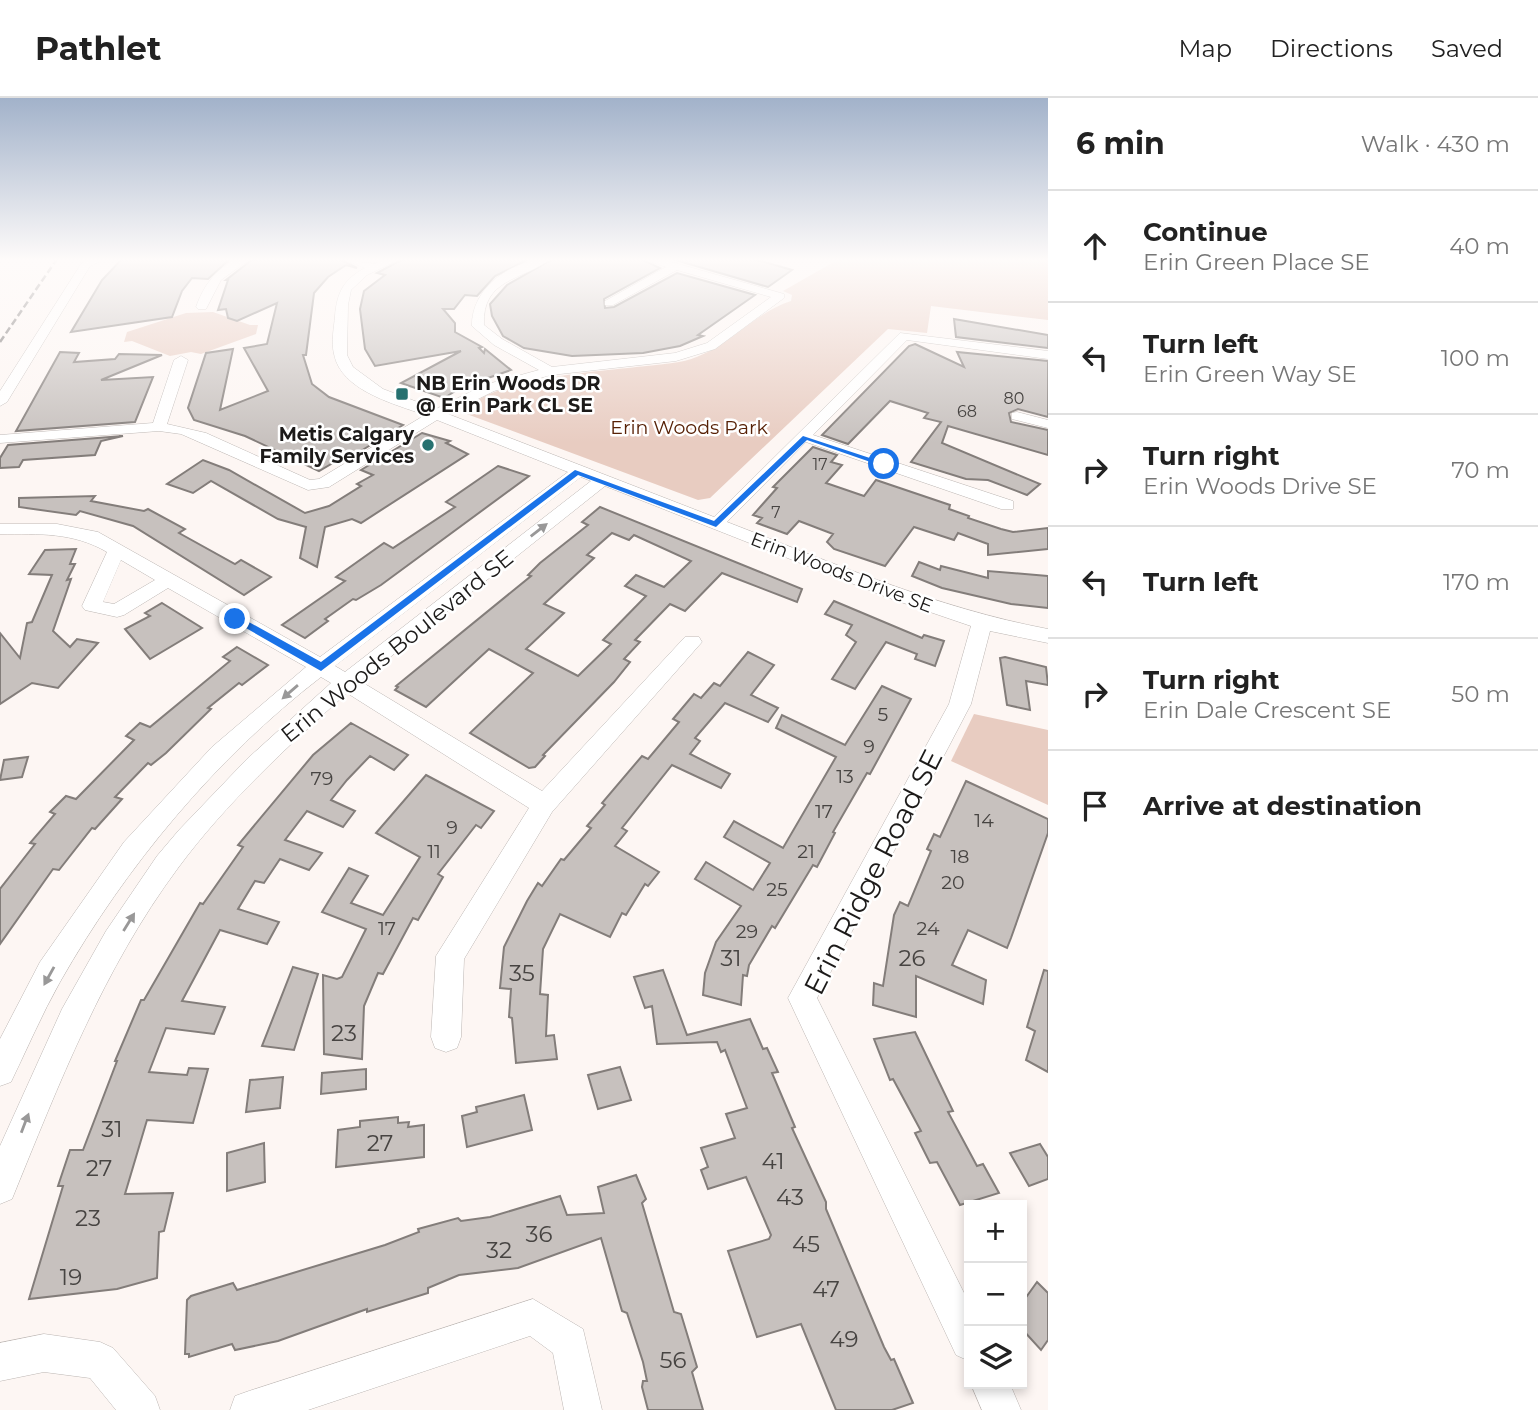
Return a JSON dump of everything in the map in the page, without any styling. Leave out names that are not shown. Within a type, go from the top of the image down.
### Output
[{"type":"street","points":[[0,402],[51,320]]},
{"type":"street","name":"Erin Woods Drive SE","points":[[340,320],[337,352],[344,366],[358,380],[378,392],[896,594],[982,623],[1048,636]]},
{"type":"street","points":[[477,320],[478,326],[498,342],[550,371]]},
{"type":"street","points":[[0,439],[159,427],[201,436],[308,485],[323,484],[434,416],[489,388],[550,371],[676,357],[710,346],[746,320]]},
{"type":"street","points":[[716,524],[904,336],[1048,355]]},
{"type":"street","points":[[159,427],[181,360]]},
{"type":"street","points":[[1017,416],[1048,424]]},
{"type":"street","points":[[805,437],[1007,506]]},
{"type":"street","name":"Erin Woods Boulevard SE","points":[[0,1070],[50,972],[133,850],[220,753],[321,667],[578,472]]},
{"type":"street","name":"Erin Woods Boulevard SE","points":[[0,1187],[31,1107],[85,991],[166,863],[252,766],[345,682],[601,481]]},
{"type":"street","points":[[0,529],[57,529],[92,536],[321,667],[544,805]]},
{"type":"street","points":[[117,550],[92,606],[117,611],[169,579]]},
{"type":"street","name":"Erin Ridge Road SE","points":[[964,1332],[802,999],[960,704],[982,623]]},
{"type":"street","points":[[446,1037],[450,956],[544,805],[692,642]]},
{"type":"street","points":[[249,1410],[533,1317],[570,1342],[583,1410]]},
{"type":"street","points":[[0,1362],[44,1353],[100,1361],[141,1410]]},
{"type":"street","points":[[992,1389],[1002,1410]]},
{"type":"green space","points":[[164,320],[236,320],[258,325],[256,334],[201,354],[191,352],[170,356],[132,341],[124,342],[127,332]]},
{"type":"green space","name":"Erin Woods Park","points":[[756,320],[929,320],[927,333],[888,329],[710,498],[698,500],[464,413],[478,400],[502,389],[531,381],[679,362],[695,358]]},
{"type":"green space","points":[[974,714],[1048,730],[1048,805],[951,761]]},
{"type":"building","points":[[78,320],[150,320],[71,332]]},
{"type":"building","points":[[273,320],[310,320],[306,355],[303,355],[312,384],[329,397],[403,425],[343,462],[338,460],[319,471],[245,436],[194,420],[188,408],[206,353],[233,349],[220,410],[268,391],[244,348],[267,344]]},
{"type":"building","points":[[361,320],[453,320],[455,332],[482,347],[479,348],[484,353],[485,349],[511,370],[462,387],[444,398],[401,383],[461,351],[375,366],[365,349]]},
{"type":"building","points":[[494,320],[719,320],[698,335],[703,336],[680,346],[643,353],[572,356],[524,348],[503,336]]},
{"type":"building","points":[[954,320],[961,320],[1048,335],[1048,348],[956,337]]},
{"type":"building","points":[[915,344],[964,367],[957,352],[1048,361],[1048,417],[1018,409],[1009,413],[1011,422],[1048,430],[1048,455],[948,426],[942,443],[1040,484],[1027,495],[988,480],[966,479],[911,462],[941,422],[924,418],[928,413],[890,401],[848,444],[822,435],[909,346]]},
{"type":"building","points":[[60,352],[79,353],[74,362],[115,359],[119,354],[162,355],[101,380],[153,377],[135,422],[16,431]]},
{"type":"building","points":[[422,433],[450,441],[446,443],[468,454],[361,523],[352,519],[325,527],[317,567],[300,558],[306,527],[278,519],[211,481],[193,493],[167,484],[203,460],[229,470],[305,513],[329,506],[361,486],[357,484],[373,475],[361,470]]},
{"type":"building","points":[[123,436],[101,441],[95,455],[23,460],[19,467],[0,468],[0,458],[8,445]]},
{"type":"building","points":[[813,447],[837,455],[831,462],[842,465],[826,483],[864,496],[876,480],[950,505],[949,509],[969,516],[968,518],[1001,529],[1013,532],[1048,528],[1048,549],[988,555],[988,544],[958,533],[954,540],[914,527],[885,566],[834,549],[827,542],[833,534],[799,521],[787,534],[757,523],[762,518],[753,515],[777,488],[773,487]]},
{"type":"building","points":[[498,466],[529,476],[381,585],[356,600],[353,599],[325,619],[328,621],[305,638],[282,625],[345,581],[336,577],[384,543],[393,548],[455,507],[446,502]]},
{"type":"building","points":[[95,496],[91,501],[144,511],[148,509],[185,529],[179,533],[235,564],[241,560],[271,577],[244,595],[133,526],[80,511],[76,515],[19,507],[19,498]]},
{"type":"building","points":[[600,507],[802,589],[797,602],[722,573],[685,611],[670,604],[635,640],[640,642],[624,659],[630,662],[614,682],[543,755],[545,756],[535,767],[529,768],[470,733],[533,673],[489,649],[426,707],[395,690],[398,687],[396,686],[531,576],[528,575],[540,563],[588,525],[582,522]],"holes":[[[612,533],[629,540],[634,535],[691,561],[664,587],[636,575],[625,586],[646,596],[603,640],[611,644],[578,676],[526,649],[564,613],[544,604],[594,558],[587,555]]]},
{"type":"building","points":[[76,549],[70,564],[75,564],[67,580],[71,579],[53,631],[70,647],[77,639],[98,643],[58,688],[32,683],[0,704],[0,633],[20,658],[27,623],[32,622],[52,575],[29,574],[45,550]]},
{"type":"building","points":[[919,562],[940,570],[941,566],[988,578],[988,571],[1048,576],[1048,608],[1011,604],[942,588],[912,576]]},
{"type":"building","points":[[834,601],[922,638],[924,635],[944,641],[935,666],[915,659],[917,654],[886,642],[855,689],[832,679],[856,642],[846,635],[852,625],[825,614]]},
{"type":"building","points":[[162,603],[202,628],[150,659],[125,629],[150,616],[145,613]]},
{"type":"building","points":[[237,647],[268,665],[242,685],[239,683],[208,708],[211,709],[166,753],[151,765],[148,763],[115,797],[122,799],[95,829],[92,828],[59,870],[53,869],[0,944],[0,889],[35,844],[30,843],[55,814],[50,812],[66,796],[76,799],[134,740],[126,736],[140,723],[150,727],[230,661],[223,657]]},
{"type":"building","points":[[748,652],[774,665],[751,695],[778,708],[768,722],[725,703],[695,738],[700,741],[690,754],[730,774],[721,788],[672,765],[622,828],[627,831],[615,846],[659,872],[648,886],[645,884],[626,915],[622,913],[610,937],[560,914],[543,949],[540,994],[548,995],[546,1036],[554,1035],[557,1059],[516,1063],[512,1018],[509,1017],[511,989],[500,988],[504,947],[527,901],[538,883],[542,886],[561,859],[564,860],[591,828],[587,826],[605,805],[602,803],[642,756],[648,759],[679,722],[673,719],[694,694],[701,698],[714,683],[720,686]]},
{"type":"building","points":[[1000,658],[1046,667],[1048,685],[1026,681],[1030,710],[1007,705]]},
{"type":"building","points":[[882,686],[911,699],[870,774],[867,773],[833,832],[835,833],[817,867],[813,865],[775,928],[772,926],[749,965],[747,976],[743,975],[741,1005],[703,995],[705,973],[716,942],[741,906],[695,879],[706,862],[753,890],[770,863],[724,837],[734,821],[783,848],[836,757],[776,728],[782,715],[845,745]]},
{"type":"building","points":[[351,723],[408,755],[394,770],[370,756],[347,780],[331,800],[355,811],[343,827],[307,811],[285,840],[322,853],[309,870],[280,859],[264,883],[255,881],[238,909],[279,922],[267,944],[220,930],[182,1001],[225,1007],[214,1034],[166,1028],[149,1072],[187,1075],[189,1068],[208,1069],[193,1123],[147,1120],[125,1194],[173,1193],[164,1231],[159,1232],[157,1278],[117,1289],[29,1299],[63,1186],[58,1186],[70,1150],[83,1150],[115,1061],[141,1000],[144,1000],[200,903],[203,904],[243,847],[238,845],[313,755]]},
{"type":"building","points":[[28,757],[22,777],[0,780],[4,760]]},
{"type":"building","points":[[426,775],[494,811],[481,828],[476,825],[438,874],[443,877],[418,920],[413,918],[383,974],[378,973],[364,1006],[362,1059],[324,1054],[323,975],[337,979],[342,977],[366,929],[322,912],[349,868],[368,876],[351,903],[383,915],[420,857],[376,833]]},
{"type":"building","points":[[966,781],[1048,819],[1048,833],[1007,948],[968,930],[952,965],[986,980],[983,1004],[916,976],[916,1017],[873,1005],[874,983],[883,986],[894,915],[900,902],[908,906],[931,851],[927,849],[934,834],[940,837]]},
{"type":"building","points":[[293,967],[318,974],[294,1050],[262,1046]]},
{"type":"building","points":[[663,970],[687,1035],[750,1019],[763,1049],[767,1048],[778,1072],[772,1073],[795,1127],[792,1128],[826,1202],[826,1209],[884,1347],[891,1360],[894,1359],[913,1403],[892,1410],[836,1410],[801,1324],[757,1337],[728,1251],[769,1239],[771,1235],[746,1177],[708,1189],[701,1170],[708,1167],[701,1148],[735,1138],[726,1114],[747,1108],[725,1050],[721,1052],[717,1042],[657,1044],[652,1006],[645,1008],[634,977]]},
{"type":"building","points":[[1044,970],[1048,971],[1048,1072],[1026,1060],[1035,1031],[1027,1027]]},
{"type":"building","points":[[915,1032],[953,1111],[948,1112],[977,1166],[983,1164],[999,1193],[976,1200],[964,1200],[964,1204],[960,1205],[937,1162],[930,1163],[915,1133],[921,1131],[893,1079],[890,1080],[874,1039]]},
{"type":"building","points":[[620,1067],[631,1100],[598,1109],[588,1075]]},
{"type":"building","points":[[366,1069],[366,1089],[321,1094],[322,1073]]},
{"type":"building","points":[[283,1077],[280,1108],[246,1112],[250,1080]]},
{"type":"building","points":[[524,1095],[532,1130],[467,1147],[462,1116],[477,1112],[476,1107]]},
{"type":"building","points":[[398,1117],[398,1123],[409,1122],[408,1127],[424,1125],[424,1157],[336,1167],[338,1130],[360,1127],[360,1121]]},
{"type":"building","points":[[264,1143],[265,1182],[227,1191],[227,1153]]},
{"type":"building","points":[[1040,1144],[1048,1157],[1048,1179],[1029,1186],[1010,1153]]},
{"type":"building","points":[[636,1175],[646,1199],[642,1203],[674,1312],[681,1314],[697,1367],[692,1372],[703,1410],[648,1410],[642,1387],[643,1381],[647,1381],[643,1362],[627,1313],[622,1311],[601,1238],[518,1268],[459,1275],[428,1288],[428,1293],[367,1312],[367,1309],[278,1341],[235,1350],[232,1344],[189,1357],[189,1354],[185,1354],[187,1300],[191,1296],[233,1283],[237,1290],[385,1245],[419,1232],[418,1229],[458,1218],[461,1221],[490,1217],[560,1196],[567,1215],[604,1213],[598,1187]]},
{"type":"building","points":[[1037,1282],[1048,1293],[1048,1340],[1041,1350],[1027,1335],[1027,1296]]},
{"type":"railway","points":[[0,342],[15,320]]},
{"type":"place","name":"NB Erin Woods DR @ Erin Park CL SE","points":[[402,394]]},
{"type":"place","name":"Metis Calgary Family Services","points":[[428,445]]},
{"type":"route","points":[[235,619],[321,667],[578,472],[716,524],[805,437],[884,464]]}]
